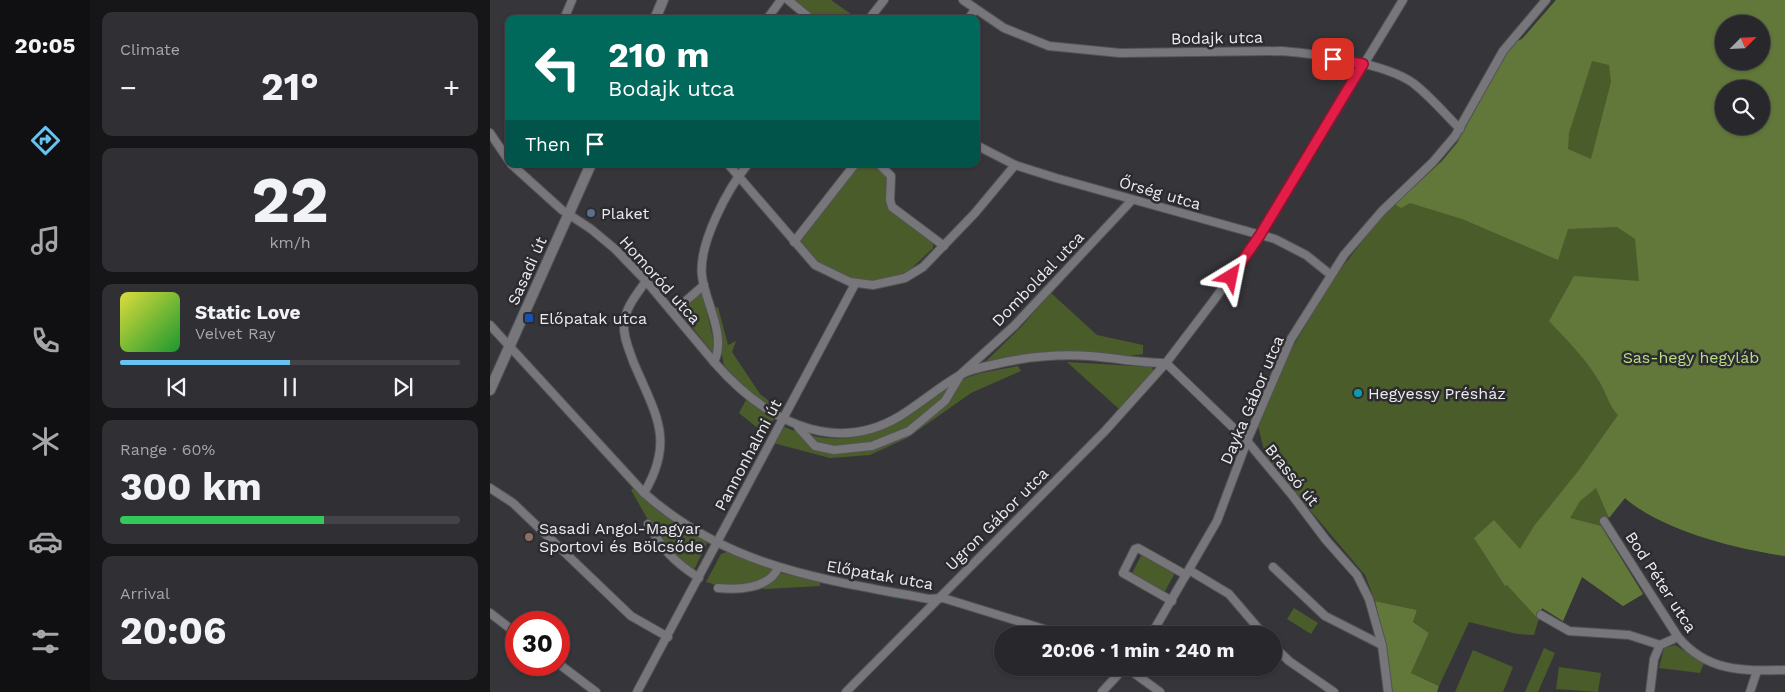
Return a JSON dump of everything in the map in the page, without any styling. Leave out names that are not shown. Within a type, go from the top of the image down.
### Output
[{"type":"street","points":[[566,15],[572,0]]},
{"type":"street","points":[[657,15],[663,0]]},
{"type":"street","points":[[769,15],[781,0]]},
{"type":"street","points":[[788,0],[806,15]]},
{"type":"street","points":[[872,15],[884,0]]},
{"type":"street","name":"Bodajk utca","points":[[963,0],[975,10],[1018,35],[1049,46],[1120,53],[1282,51],[1363,64],[1395,73],[1414,84],[1460,129]]},
{"type":"street","name":"Ugron Gábor utca","points":[[846,692],[937,598],[1105,431],[1166,363],[1260,235],[1402,0]]},
{"type":"street","name":"Dayka Gábor utca","points":[[1157,626],[1223,506],[1247,441],[1291,339],[1331,274],[1371,223],[1447,147],[1460,129],[1503,51],[1546,0]]},
{"type":"street","points":[[971,15],[975,10]]},
{"type":"street","name":"Homoród utca","points":[[490,133],[505,155]]},
{"type":"street","name":"Őrség utca","points":[[980,147],[1015,165],[1132,200],[1275,239],[1306,254],[1331,274]]},
{"type":"street","points":[[731,167],[815,265],[855,284],[884,284],[905,278],[923,267],[944,246],[1015,165]]},
{"type":"street","name":"Homoród utca","points":[[516,167],[569,215],[604,239],[646,281],[714,362]]},
{"type":"street","name":"Sasadi út","points":[[490,390],[590,167]]},
{"type":"street","points":[[745,167],[738,175],[708,239],[702,261],[704,285],[717,335],[717,357],[714,362],[737,387],[782,419],[798,427],[830,433],[875,426],[898,417],[961,374],[993,364],[1043,356],[1091,356],[1140,363],[1166,363]]},
{"type":"street","points":[[794,242],[853,167]]},
{"type":"street","points":[[883,167],[891,176],[890,200],[892,207],[944,246]]},
{"type":"street","name":"Domboldal utca","points":[[961,374],[1014,326],[1132,200]]},
{"type":"street","points":[[644,493],[657,467],[662,446],[661,436],[656,416],[628,349],[624,323],[630,304],[646,281]]},
{"type":"street","name":"Pannonhalmi út","points":[[637,692],[855,284]]},
{"type":"street","points":[[673,312],[704,285]]},
{"type":"street","name":"Előpatak utca","points":[[490,325],[644,493],[671,516],[717,543],[778,568],[822,579],[929,599],[937,598],[1038,626]]},
{"type":"street","name":"Brassó út","points":[[1166,363],[1247,441],[1326,540],[1357,574],[1369,599],[1382,645],[1388,692]]},
{"type":"street","points":[[798,427],[815,446],[834,450],[872,446],[909,431],[945,401],[961,374]]},
{"type":"street","points":[[490,488],[513,503],[631,616],[668,637]]},
{"type":"street","name":"Bod Péter utca","points":[[1604,521],[1689,650],[1706,661],[1726,667],[1757,671],[1785,670]]},
{"type":"street","points":[[648,524],[664,552],[699,578]]},
{"type":"street","points":[[1172,601],[1124,573],[1135,550],[1138,548],[1229,594],[1256,626]]},
{"type":"street","points":[[1274,567],[1325,616],[1382,645]]},
{"type":"street","points":[[718,588],[730,589],[754,586],[773,576],[778,568]]},
{"type":"street","points":[[490,614],[505,625]]},
{"type":"street","points":[[1541,615],[1569,631],[1629,635],[1660,645]]},
{"type":"street","points":[[1650,692],[1654,659],[1660,645],[1678,636]]},
{"type":"street","points":[[1282,654],[1334,692]]},
{"type":"street","points":[[1750,692],[1757,671]]},
{"type":"street","points":[[570,672],[596,692]]},
{"type":"street","points":[[1102,692],[1117,676]]},
{"type":"street","points":[[1137,676],[1160,692]]},
{"type":"green space","points":[[796,0],[831,0],[852,15],[812,15]]},
{"type":"green space","points":[[1556,0],[1785,0],[1785,556],[1745,549],[1701,537],[1660,520],[1641,510],[1625,498],[1601,526],[1643,594],[1623,606],[1582,577],[1563,621],[1542,608],[1534,635],[1517,634],[1469,622],[1439,686],[1411,673],[1429,633],[1413,622],[1417,610],[1375,601],[1365,575],[1266,458],[1258,426],[1285,360],[1331,282],[1376,223],[1442,161],[1457,143],[1513,43],[1522,39]]},
{"type":"green space","name":"Sas-hegy hegyláb","points":[[1556,0],[1785,0],[1785,556],[1745,549],[1701,537],[1659,520],[1625,498],[1609,518],[1596,488],[1580,501],[1570,518],[1601,526],[1643,594],[1623,606],[1582,577],[1563,621],[1542,608],[1539,620],[1507,585],[1505,586],[1474,538],[1494,520],[1520,549],[1534,526],[1579,470],[1618,415],[1594,373],[1549,321],[1574,276],[1639,281],[1635,239],[1617,227],[1568,229],[1558,260],[1462,219],[1410,203],[1401,208],[1395,204],[1442,161],[1457,143],[1513,43],[1522,39]],"holes":[[[1592,61],[1609,65],[1611,82],[1591,159],[1568,149],[1569,133]]]},
{"type":"green space","points":[[858,167],[879,167],[888,177],[888,200],[933,244],[933,248],[913,267],[914,270],[890,279],[878,281],[853,278],[829,270],[818,263],[800,242]]},
{"type":"green space","points":[[1051,293],[1097,335],[1143,345],[1143,354],[1130,356],[1067,353],[983,364],[1020,328]]},
{"type":"green space","points":[[700,294],[703,295],[715,347],[712,352],[681,313]]},
{"type":"green space","points":[[718,307],[728,345],[736,341],[732,352],[760,394],[780,410],[778,413],[753,396],[724,366],[713,308]]},
{"type":"green space","points":[[1067,362],[1152,367],[1154,372],[1119,409]]},
{"type":"green space","points":[[1018,366],[1021,371],[971,393],[907,438],[870,455],[830,458],[773,443],[782,426],[819,437],[836,438],[868,434],[901,419],[959,381],[981,373]]},
{"type":"green space","points":[[746,400],[774,419],[765,434],[739,413]]},
{"type":"green space","points":[[634,488],[660,511],[707,543],[693,572],[663,546],[631,490]]},
{"type":"green space","points":[[729,551],[780,573],[820,582],[820,586],[765,589],[746,584],[719,586],[706,582],[721,554]]},
{"type":"green space","points":[[1143,552],[1176,571],[1164,593],[1131,575]]},
{"type":"green space","points":[[1375,601],[1417,610],[1413,622],[1429,633],[1411,673],[1439,686],[1437,692],[1392,692],[1387,651]]},
{"type":"green space","points":[[1294,608],[1318,623],[1311,634],[1287,619]]},
{"type":"green space","points":[[1675,645],[1704,663],[1700,673],[1659,668],[1664,648]]},
{"type":"green space","points":[[1544,648],[1555,653],[1538,692],[1525,692]]},
{"type":"green space","points":[[1473,650],[1513,667],[1503,692],[1455,692]]},
{"type":"green space","points":[[1559,667],[1601,673],[1598,692],[1556,689]]},
{"type":"waterway","points":[[894,597],[917,599]]},
{"type":"place","name":"Plaket","points":[[591,213]]},
{"type":"place","name":"Előpatak utca","points":[[529,318]]},
{"type":"place","name":"Hegyessy Présház","points":[[1358,393]]},
{"type":"place","name":"Sasadi Angol-Magyar Sportovi és Bölcsőde","points":[[529,537]]},
{"type":"route","points":[[1231,277],[1260,235],[1363,64],[1333,59]]}]
